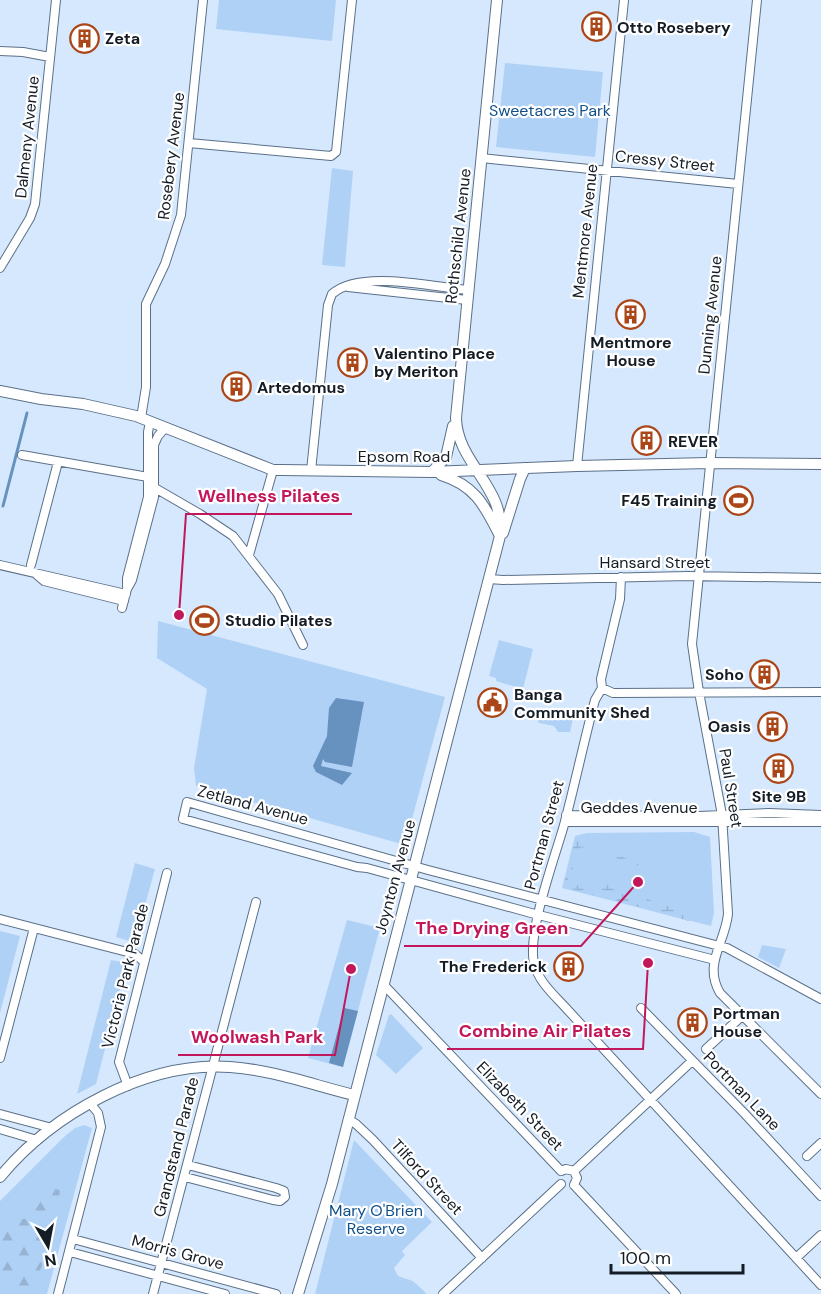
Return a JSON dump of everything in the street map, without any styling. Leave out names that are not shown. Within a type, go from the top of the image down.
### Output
[{"type":"street","name":"Dalmeny Avenue","points":[[0,268],[30,218],[35,204],[56,0]]},
{"type":"street","name":"Rosebery Avenue","points":[[150,484],[148,432],[145,420],[146,304],[165,264],[181,215],[203,0]]},
{"type":"street","points":[[189,143],[331,156],[336,152],[352,0]]},
{"type":"street","name":"Rothschild Avenue","points":[[478,470],[459,440],[456,429],[497,0]]},
{"type":"street","name":"Mentmore Avenue","points":[[577,466],[624,0]]},
{"type":"street","name":"Dunning Avenue","points":[[693,634],[757,0]]},
{"type":"street","points":[[0,51],[50,57]]},
{"type":"street","name":"Cressy Street","points":[[481,158],[738,184]]},
{"type":"street","points":[[311,471],[328,305],[332,294],[341,287],[370,280],[406,283],[467,295]]},
{"type":"street","points":[[406,283],[411,291],[421,296]]},
{"type":"street","points":[[341,287],[421,296],[467,295]]},
{"type":"street","name":"Epsom Road","points":[[0,391],[83,404],[145,420],[273,470],[432,472],[577,466],[821,464]]},
{"type":"street","points":[[457,411],[447,455],[432,472],[454,480],[475,494],[484,505],[500,536]]},
{"type":"street","points":[[0,565],[37,575],[46,574],[125,598],[127,578],[149,506],[154,445],[165,428]]},
{"type":"street","points":[[22,454],[150,484],[219,525],[233,536],[278,594],[303,645]]},
{"type":"street","points":[[31,565],[58,462]]},
{"type":"street","points":[[497,550],[525,468]]},
{"type":"street","points":[[249,555],[273,470]]},
{"type":"street","name":"Joynton Avenue","points":[[298,1294],[332,1184],[497,550],[500,516],[486,481],[478,470]]},
{"type":"street","name":"Hansard Street","points":[[489,579],[698,576],[821,578]]},
{"type":"street","name":"Portman Street","points":[[621,577],[620,599],[600,679],[602,688],[595,700],[539,915],[532,950],[537,973],[565,1007],[821,1284]]},
{"type":"street","name":"Paul Street","points":[[693,634],[692,644],[699,692],[722,818],[728,914],[715,960]]},
{"type":"street","points":[[602,688],[613,693],[821,692]]},
{"type":"street","name":"Zetland Avenue","points":[[715,960],[183,819],[187,802],[542,901],[719,946],[821,999]]},
{"type":"street","name":"Geddes Avenue","points":[[722,818],[770,813],[821,815]]},
{"type":"street","name":"Geddes Avenue","points":[[566,818],[722,818],[821,822]]},
{"type":"street","name":"Victoria Park Parade","points":[[128,1086],[119,1062],[167,873]]},
{"type":"street","name":"Grandstand Parade","points":[[153,1294],[256,902]]},
{"type":"street","points":[[0,919],[135,954],[143,961]]},
{"type":"street","points":[[0,1058],[34,928]]},
{"type":"street","points":[[715,960],[712,975],[720,993],[821,1094]]},
{"type":"street","name":"Elizabeth Street","points":[[383,984],[561,1172]]},
{"type":"street","name":"Portman Lane","points":[[641,1008],[821,1196]]},
{"type":"street","points":[[706,1049],[743,1015]]},
{"type":"street","points":[[574,1171],[692,1061]]},
{"type":"street","points":[[0,1177],[37,1140],[90,1103],[128,1086],[176,1070],[212,1066],[232,1067],[275,1074],[354,1095]]},
{"type":"street","points":[[58,1294],[101,1127],[98,1113],[90,1103]]},
{"type":"street","points":[[0,1114],[52,1128]]},
{"type":"street","name":"Tilford Street","points":[[348,1119],[373,1140],[482,1258]]},
{"type":"street","points":[[0,1128],[37,1140]]},
{"type":"street","points":[[807,1156],[821,1143]]},
{"type":"street","points":[[185,1177],[273,1200],[280,1201],[285,1197],[284,1191],[276,1188],[188,1165]]},
{"type":"street","points":[[569,1169],[574,1171],[577,1178],[574,1185],[568,1187],[561,1184],[559,1179],[561,1172],[569,1169]]},
{"type":"street","points":[[443,1294],[561,1184]]},
{"type":"street","points":[[574,1185],[676,1294]]},
{"type":"street","points":[[796,1258],[821,1235]]},
{"type":"street","name":"Morris Grove","points":[[73,1239],[276,1294]]},
{"type":"street","name":"Morris Grove","points":[[70,1252],[225,1294]]},
{"type":"green space","points":[[219,0],[336,0],[332,41],[216,29]]},
{"type":"green space","name":"Sweetacres Park","points":[[505,63],[603,72],[595,157],[496,147]]},
{"type":"green space","points":[[332,168],[353,171],[345,267],[322,265]]},
{"type":"green space","points":[[158,621],[445,697],[405,845],[196,786],[194,768],[207,689],[157,658]]},
{"type":"green space","points":[[499,640],[533,649],[523,689],[496,681],[496,678],[489,676]]},
{"type":"green space","points":[[535,709],[573,718],[570,732],[558,732],[554,726],[539,723],[532,714]]},
{"type":"green space","points":[[694,832],[710,837],[714,913],[711,926],[562,888],[575,836],[587,833]]},
{"type":"green space","points":[[576,836],[640,866],[581,847],[570,877],[563,887]]},
{"type":"green space","points":[[135,863],[155,869],[136,938],[132,942],[116,937]]},
{"type":"green space","points":[[593,880],[693,915],[689,921],[568,888],[571,884],[612,894],[592,885]]},
{"type":"green space","points":[[347,920],[380,928],[343,1067],[308,1058]]},
{"type":"green space","points":[[0,931],[20,936],[0,1013]]},
{"type":"green space","points":[[762,945],[786,949],[779,968],[758,957]]},
{"type":"green space","points":[[111,960],[127,963],[96,1084],[77,1094]]},
{"type":"green space","points":[[391,1014],[423,1048],[396,1074],[376,1055]]},
{"type":"green space","points":[[84,1125],[92,1128],[47,1294],[0,1294],[0,1201],[64,1137],[75,1128]]},
{"type":"green space","name":"Mary O'Brien Reserve","points":[[354,1140],[432,1222],[402,1251],[405,1255],[394,1268],[398,1276],[413,1281],[427,1294],[315,1294]]},
{"type":"green space","points":[[35,1185],[60,1190],[55,1232],[31,1294],[14,1294],[2,1277],[0,1225],[4,1217],[26,1219]]},
{"type":"shaded area","points":[[336,698],[364,702],[352,767],[325,762],[323,759],[321,766],[352,773],[342,785],[316,772],[313,766],[327,736],[329,708]]},
{"type":"shaded area","points":[[344,1008],[358,1011],[343,1067],[329,1063]]},
{"type":"waterway","points":[[3,506],[27,413]]},
{"type":"place","name":"Otto Rosebery","points":[[596,27]]},
{"type":"place","name":"Zeta","points":[[84,38]]},
{"type":"place","name":"Mentmore House","points":[[631,314]]},
{"type":"place","name":"Valentino Place by Meriton","points":[[353,362]]},
{"type":"place","name":"Artedomus","points":[[236,387]]},
{"type":"place","name":"REVER","points":[[647,441]]},
{"type":"place","name":"F45 Training","points":[[738,500]]},
{"type":"place","name":"Wellness Pilates","points":[[179,615]]},
{"type":"place","name":"Studio Pilates","points":[[204,620]]},
{"type":"place","name":"Soho","points":[[765,674]]},
{"type":"place","name":"Banga Community Shed","points":[[493,703]]},
{"type":"place","name":"Oasis","points":[[772,726]]},
{"type":"place","name":"Site 9B","points":[[779,768]]},
{"type":"place","name":"The Drying Green","points":[[638,882]]},
{"type":"place","name":"Combine Air Pilates","points":[[648,963]]},
{"type":"place","name":"The Frederick","points":[[568,966]]},
{"type":"place","name":"Woolwash Park","points":[[351,969]]},
{"type":"place","name":"Portman House","points":[[692,1022]]}]
